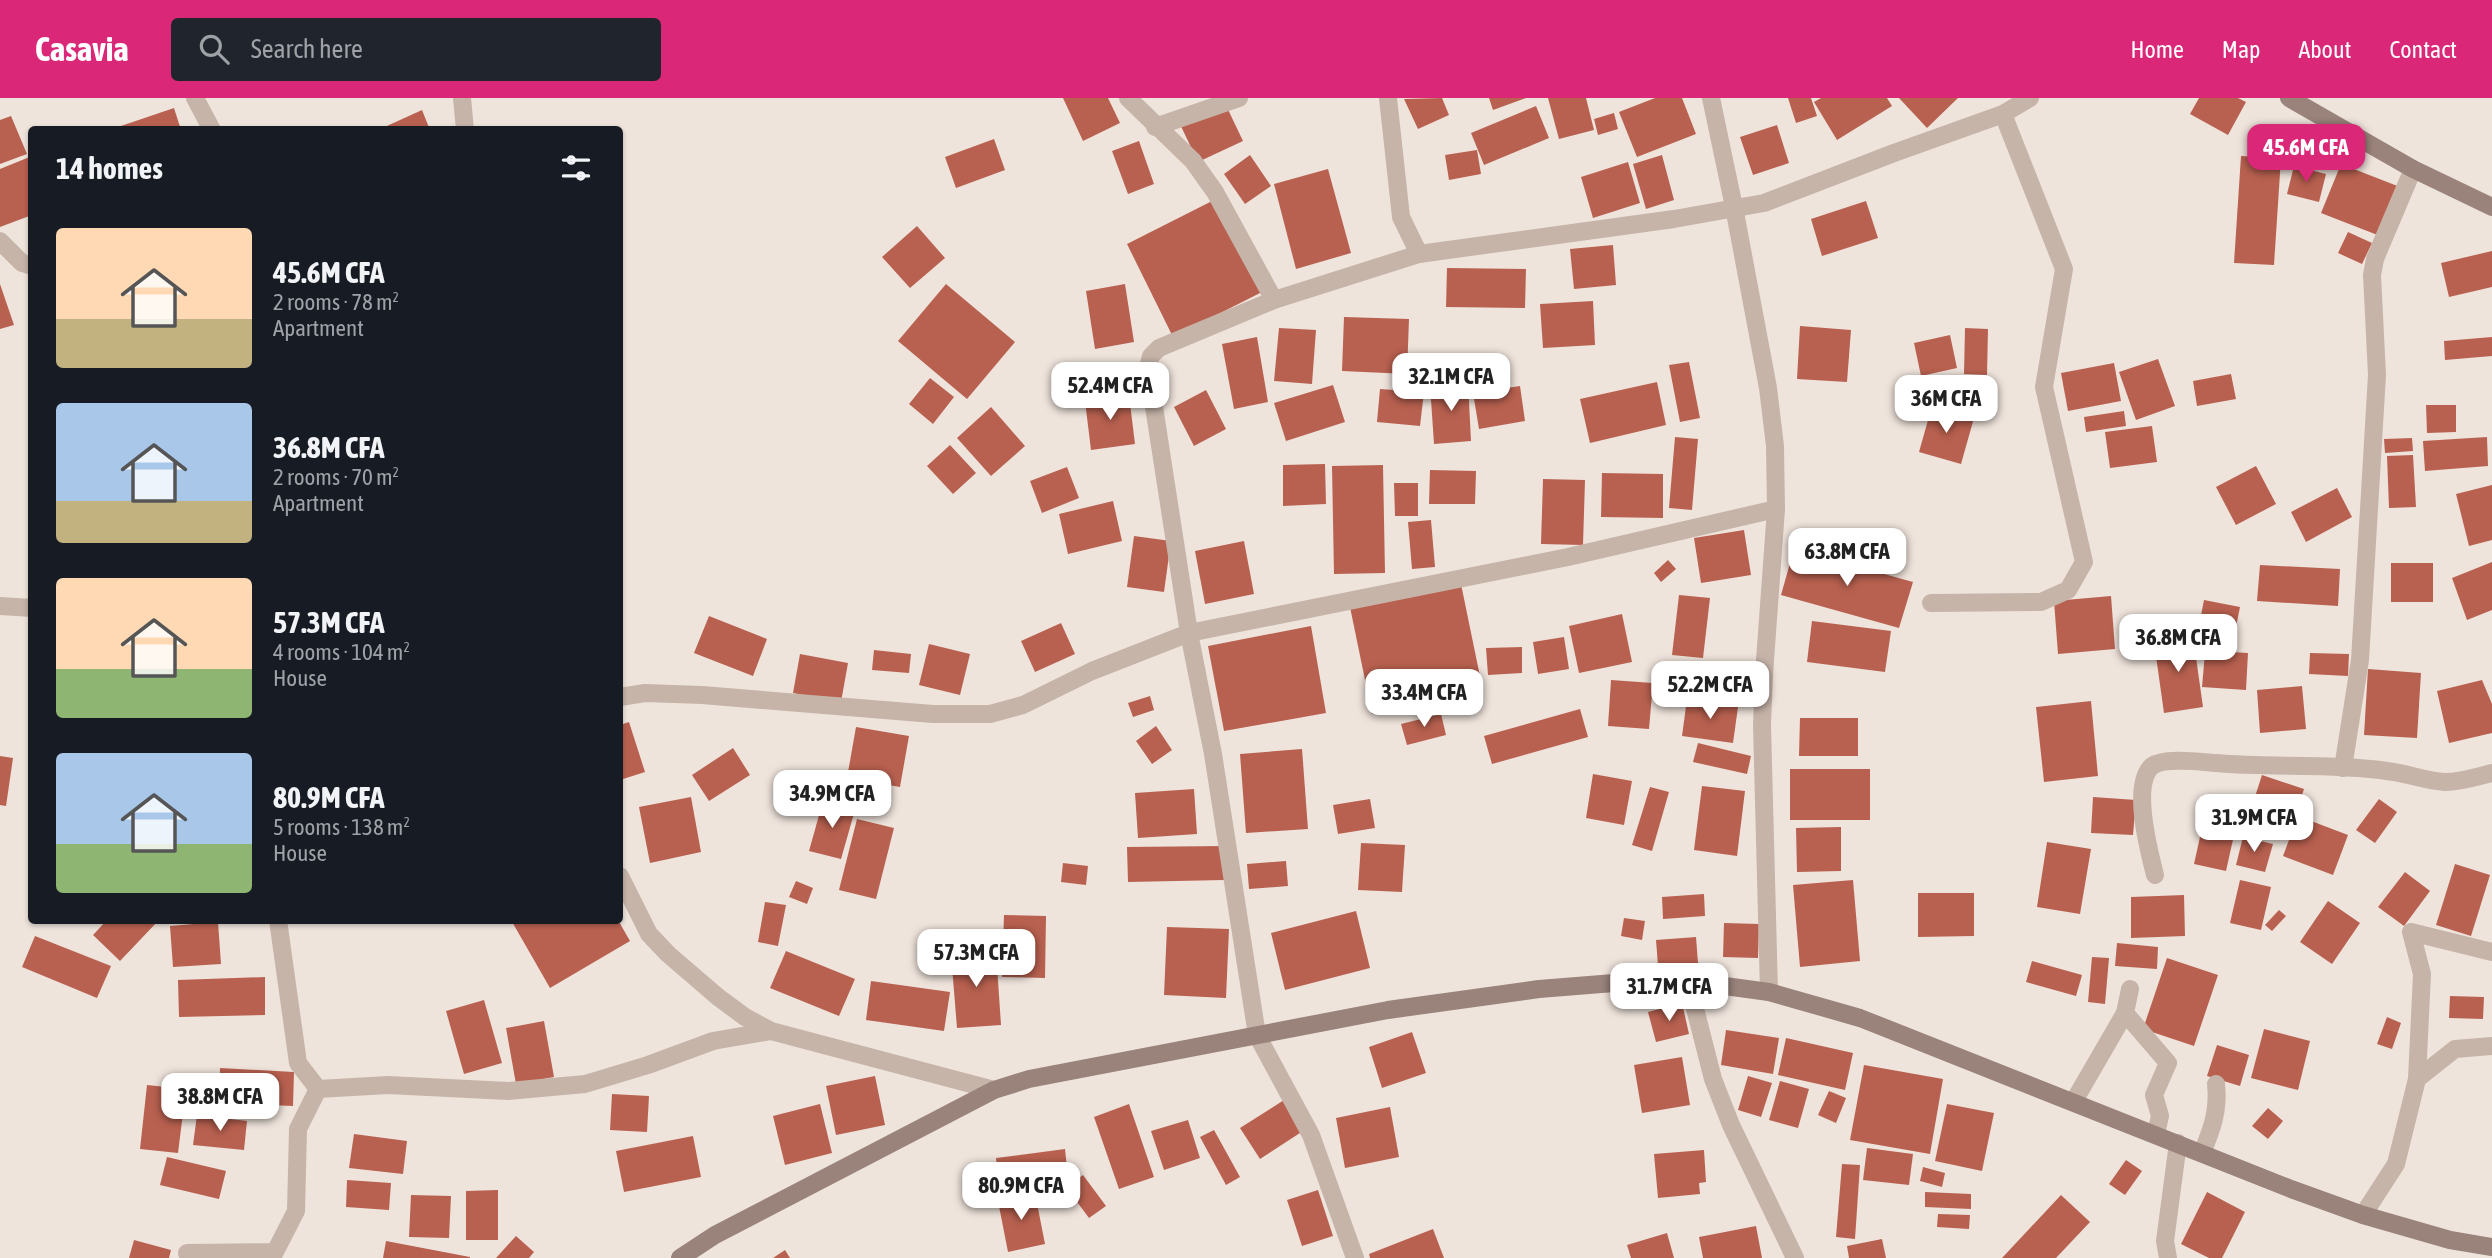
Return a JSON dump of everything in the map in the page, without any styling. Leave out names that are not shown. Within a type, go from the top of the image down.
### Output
[{"type":"main road","points":[[2289,98],[2413,169],[2492,206]]},
{"type":"main road","points":[[680,1258],[715,1235],[994,1090],[1029,1079],[1388,1010],[1539,989],[1639,981],[1688,981],[1769,992],[1860,1018],[2363,1214],[2450,1240],[2492,1247]]},
{"type":"street","points":[[195,98],[210,126]]},
{"type":"street","points":[[462,98],[465,126]]},
{"type":"street","points":[[1128,98],[1193,161],[1215,192],[1274,300]]},
{"type":"street","points":[[1155,127],[1239,98]]},
{"type":"street","points":[[1388,98],[1401,217],[1419,254]]},
{"type":"street","points":[[1711,98],[1768,388],[1776,446],[1776,509],[1762,725],[1769,992]]},
{"type":"street","points":[[1355,1258],[1311,1135],[1257,1035],[1213,754],[1189,633],[1148,368],[1152,356],[1159,348],[1274,300],[1419,254],[1674,219],[1764,203],[2003,114],[2030,98]]},
{"type":"street","points":[[1931,603],[2040,602],[2068,590],[2084,562],[2044,387],[2064,269],[2003,114]]},
{"type":"street","points":[[2343,768],[2360,660],[2377,375],[2371,275],[2375,259],[2413,169]]},
{"type":"street","points":[[0,242],[22,263],[28,265]]},
{"type":"street","points":[[623,697],[645,693],[702,695],[933,714],[990,714],[1023,705],[1092,671],[1189,633],[1568,557],[1776,509]]},
{"type":"street","points":[[0,606],[28,608]]},
{"type":"street","points":[[2155,875],[2144,831],[2142,804],[2146,776],[2151,767],[2160,762],[2194,761],[2261,767],[2390,771],[2446,782],[2464,781],[2492,773]]},
{"type":"street","points":[[623,882],[649,934],[668,954],[745,1017],[771,1031],[994,1090]]},
{"type":"street","points":[[279,924],[298,1063],[318,1089]]},
{"type":"street","points":[[2363,1214],[2396,1164],[2417,1079],[2421,974],[2411,932],[2492,952]]},
{"type":"street","points":[[1688,981],[1713,1079],[1731,1125],[1792,1257]]},
{"type":"street","points":[[2074,1101],[2125,1013],[2130,989]]},
{"type":"street","points":[[2125,1013],[2168,1063],[2154,1095],[2160,1116],[2155,1134]]},
{"type":"street","points":[[318,1089],[412,1086],[508,1091],[585,1084],[713,1041],[771,1031]]},
{"type":"street","points":[[2417,1079],[2455,1049],[2492,1046]]},
{"type":"street","points":[[2202,1153],[2213,1127],[2218,1105],[2216,1084]]},
{"type":"street","points":[[187,1253],[275,1252],[296,1211],[298,1129],[318,1089]]},
{"type":"street","points":[[2168,1258],[2165,1241],[2178,1143]]},
{"type":"building","points":[[1063,98],[1108,98],[1120,123],[1083,141]]},
{"type":"building","points":[[1442,98],[1449,115],[1418,129],[1404,99]]},
{"type":"building","points":[[1489,98],[1526,98],[1493,110]]},
{"type":"building","points":[[1548,98],[1586,98],[1594,130],[1559,139]]},
{"type":"building","points":[[1655,98],[1682,98],[1696,134],[1637,157],[1619,112]]},
{"type":"building","points":[[1788,98],[1811,98],[1817,116],[1796,123]]},
{"type":"building","points":[[1821,98],[1887,98],[1892,106],[1837,140],[1814,102]]},
{"type":"building","points":[[1899,98],[1958,98],[1927,128]]},
{"type":"building","points":[[2199,98],[2238,98],[2246,102],[2228,135],[2190,114]]},
{"type":"building","points":[[1223,99],[1243,141],[1198,162],[1178,120]]},
{"type":"building","points":[[1536,106],[1549,138],[1484,165],[1471,133]]},
{"type":"building","points":[[174,108],[180,126],[121,126]]},
{"type":"building","points":[[422,110],[428,126],[387,126]]},
{"type":"building","points":[[1614,113],[1618,129],[1598,135],[1594,119]]},
{"type":"building","points":[[11,116],[27,154],[0,164],[0,120]]},
{"type":"building","points":[[1777,125],[1789,163],[1753,175],[1740,137]]},
{"type":"building","points":[[994,139],[1005,170],[956,188],[945,157]]},
{"type":"building","points":[[1139,141],[1154,184],[1128,194],[1112,151]]},
{"type":"building","points":[[1477,150],[1481,174],[1449,180],[1445,155]]},
{"type":"building","points":[[1250,155],[1271,186],[1245,204],[1224,174]]},
{"type":"building","points":[[1662,155],[1674,200],[1646,209],[1633,164]]},
{"type":"building","points":[[2241,156],[2281,158],[2274,265],[2234,263]]},
{"type":"building","points":[[28,158],[28,216],[0,227],[0,169]]},
{"type":"building","points":[[1628,162],[1640,203],[1593,218],[1581,177]]},
{"type":"building","points":[[2341,164],[2400,187],[2380,236],[2321,213]]},
{"type":"building","points":[[2294,166],[2326,174],[2319,202],[2287,194]]},
{"type":"building","points":[[1328,169],[1351,253],[1296,269],[1274,184]]},
{"type":"building","points":[[1216,199],[1262,292],[1173,337],[1127,244]]},
{"type":"building","points":[[1866,201],[1878,238],[1822,256],[1811,219]]},
{"type":"building","points":[[917,226],[945,258],[910,288],[882,257]]},
{"type":"building","points":[[2348,232],[2372,243],[2362,264],[2338,253]]},
{"type":"building","points":[[1613,245],[1616,285],[1574,289],[1570,249]]},
{"type":"building","points":[[2492,251],[2492,287],[2449,297],[2441,263]]},
{"type":"building","points":[[1447,268],[1526,269],[1525,308],[1446,307]]},
{"type":"building","points":[[0,284],[14,325],[0,329]]},
{"type":"building","points":[[946,284],[1015,342],[967,399],[898,341]]},
{"type":"building","points":[[1125,284],[1134,342],[1095,349],[1086,291]]},
{"type":"building","points":[[1593,301],[1595,345],[1543,348],[1540,304]]},
{"type":"building","points":[[1344,317],[1409,319],[1407,374],[1342,371]]},
{"type":"building","points":[[1800,326],[1851,330],[1847,382],[1797,379]]},
{"type":"building","points":[[1279,328],[1316,330],[1312,384],[1274,381]]},
{"type":"building","points":[[1965,328],[1988,329],[1987,375],[1964,374]]},
{"type":"building","points":[[1950,335],[1957,368],[1921,376],[1914,343]]},
{"type":"building","points":[[1257,337],[1268,402],[1234,409],[1222,344]]},
{"type":"building","points":[[2492,337],[2492,356],[2445,360],[2444,341]]},
{"type":"building","points":[[2158,359],[2175,406],[2136,420],[2119,372]]},
{"type":"building","points":[[1689,362],[1700,418],[1680,422],[1669,365]]},
{"type":"building","points":[[2114,363],[2121,401],[2068,411],[2061,373]]},
{"type":"building","points":[[2231,374],[2236,399],[2197,406],[2193,381]]},
{"type":"building","points":[[930,378],[954,397],[933,424],[909,404]]},
{"type":"building","points":[[1468,382],[1471,441],[1434,444],[1430,385]]},
{"type":"building","points":[[1657,382],[1666,425],[1590,443],[1580,399]]},
{"type":"building","points":[[1333,385],[1345,422],[1286,441],[1274,403]]},
{"type":"building","points":[[1520,386],[1525,421],[1479,429],[1473,393]]},
{"type":"building","points":[[1380,389],[1424,392],[1420,426],[1377,422]]},
{"type":"building","points":[[1206,390],[1226,429],[1194,446],[1174,407]]},
{"type":"building","points":[[1129,395],[1135,444],[1091,450],[1085,401]]},
{"type":"building","points":[[2426,405],[2456,405],[2456,432],[2427,433]]},
{"type":"building","points":[[1932,406],[1974,418],[1961,464],[1919,452]]},
{"type":"building","points":[[991,407],[1025,446],[991,476],[957,438]]},
{"type":"building","points":[[2124,411],[2126,426],[2086,432],[2084,417]]},
{"type":"building","points":[[2152,426],[2157,462],[2110,468],[2105,432]]},
{"type":"building","points":[[1675,437],[1698,439],[1692,510],[1669,508]]},
{"type":"building","points":[[2487,437],[2488,466],[2425,471],[2423,441]]},
{"type":"building","points":[[2412,438],[2413,451],[2385,453],[2384,439]]},
{"type":"building","points":[[950,445],[976,473],[953,494],[927,466]]},
{"type":"building","points":[[2413,455],[2416,507],[2389,508],[2387,456]]},
{"type":"building","points":[[1325,464],[1326,504],[1283,506],[1283,465]]},
{"type":"building","points":[[1383,465],[1385,573],[1334,574],[1332,466]]},
{"type":"building","points":[[2256,466],[2276,504],[2236,525],[2216,487]]},
{"type":"building","points":[[1067,467],[1079,498],[1042,513],[1030,481]]},
{"type":"building","points":[[1430,470],[1476,471],[1475,504],[1429,504]]},
{"type":"building","points":[[1602,473],[1663,474],[1663,518],[1601,517]]},
{"type":"building","points":[[1543,479],[1585,480],[1583,545],[1541,544]]},
{"type":"building","points":[[1394,483],[1418,483],[1418,516],[1395,516]]},
{"type":"building","points":[[2492,485],[2492,540],[2469,546],[2456,494]]},
{"type":"building","points":[[2337,488],[2352,517],[2306,542],[2291,512]]},
{"type":"building","points":[[1113,501],[1122,541],[1068,554],[1059,514]]},
{"type":"building","points":[[1431,520],[1435,567],[1412,569],[1408,522]]},
{"type":"building","points":[[1744,530],[1751,575],[1701,583],[1694,538]]},
{"type":"building","points":[[1134,536],[1171,541],[1164,592],[1127,587]]},
{"type":"building","points":[[1244,541],[1254,594],[1205,604],[1195,551]]},
{"type":"building","points":[[1794,549],[1913,582],[1899,628],[1781,595]]},
{"type":"building","points":[[1668,560],[1676,569],[1661,582],[1654,573]]},
{"type":"building","points":[[2492,562],[2492,610],[2467,620],[2452,578]]},
{"type":"building","points":[[2391,563],[2433,563],[2433,602],[2391,602]]},
{"type":"building","points":[[2260,565],[2340,569],[2338,606],[2257,601]]},
{"type":"building","points":[[1461,584],[1483,691],[1372,714],[1350,607]]},
{"type":"building","points":[[1679,595],[1710,598],[1703,658],[1672,655]]},
{"type":"building","points":[[2111,596],[2115,649],[2058,654],[2054,601]]},
{"type":"building","points":[[2204,600],[2240,607],[2231,652],[2248,653],[2246,690],[2202,687],[2205,653],[2194,651]]},
{"type":"building","points":[[1622,614],[1632,662],[1579,673],[1569,626]]},
{"type":"building","points":[[709,616],[767,639],[753,676],[694,653]]},
{"type":"building","points":[[1812,621],[1891,631],[1885,672],[1807,662]]},
{"type":"building","points":[[1061,623],[1075,654],[1035,672],[1021,641]]},
{"type":"building","points":[[1311,626],[1326,713],[1224,731],[1208,646]]},
{"type":"building","points":[[2193,636],[2203,707],[2164,713],[2154,642]]},
{"type":"building","points":[[1564,637],[1569,669],[1538,674],[1533,642]]},
{"type":"building","points":[[929,644],[970,654],[960,695],[919,685]]},
{"type":"building","points":[[1522,647],[1522,673],[1488,675],[1486,648]]},
{"type":"building","points":[[874,650],[911,654],[909,673],[872,670]]},
{"type":"building","points":[[2310,653],[2349,654],[2348,676],[2309,674]]},
{"type":"building","points":[[800,654],[848,663],[841,702],[793,693]]},
{"type":"building","points":[[2368,669],[2421,673],[2417,738],[2364,735]]},
{"type":"building","points":[[1611,680],[1653,683],[1649,729],[1608,726]]},
{"type":"building","points":[[2482,680],[2492,704],[2492,733],[2449,743],[2437,691]]},
{"type":"building","points":[[2302,686],[2306,729],[2260,733],[2257,690]]},
{"type":"building","points":[[1150,696],[1154,710],[1133,717],[1128,703]]},
{"type":"building","points":[[1687,699],[1738,707],[1733,743],[1682,736]]},
{"type":"building","points":[[2091,701],[2098,776],[2044,782],[2036,707]]},
{"type":"building","points":[[1580,709],[1588,737],[1492,764],[1484,736]]},
{"type":"building","points":[[1441,714],[1446,735],[1407,745],[1401,724]]},
{"type":"building","points":[[1800,718],[1858,718],[1858,756],[1799,756]]},
{"type":"building","points":[[629,722],[645,772],[623,779],[623,724]]},
{"type":"building","points":[[1156,726],[1172,750],[1152,764],[1136,741]]},
{"type":"building","points":[[856,727],[909,736],[900,787],[847,778]]},
{"type":"building","points":[[1698,743],[1751,756],[1747,774],[1693,762]]},
{"type":"building","points":[[733,748],[750,775],[709,801],[692,775]]},
{"type":"building","points":[[1302,749],[1308,829],[1246,833],[1240,754]]},
{"type":"building","points":[[0,756],[13,758],[6,806],[0,805]]},
{"type":"building","points":[[1790,769],[1870,769],[1870,820],[1790,820]]},
{"type":"building","points":[[1593,774],[1632,781],[1624,825],[1586,818]]},
{"type":"building","points":[[2262,775],[2304,789],[2293,823],[2251,809]]},
{"type":"building","points":[[1702,786],[1745,791],[1737,856],[1694,850]]},
{"type":"building","points":[[1650,787],[1669,792],[1652,851],[1632,845]]},
{"type":"building","points":[[1194,789],[1197,834],[1138,838],[1135,793]]},
{"type":"building","points":[[691,797],[701,852],[650,863],[639,807]]},
{"type":"building","points":[[2093,797],[2136,800],[2133,835],[2091,833]]},
{"type":"building","points":[[1370,799],[1375,828],[1338,834],[1333,805]]},
{"type":"building","points":[[2379,799],[2397,812],[2375,843],[2356,830]]},
{"type":"building","points":[[823,801],[855,810],[841,859],[809,851]]},
{"type":"building","points":[[2208,801],[2240,808],[2226,871],[2194,864]]},
{"type":"building","points":[[2298,816],[2348,835],[2333,875],[2283,856]]},
{"type":"building","points":[[857,819],[894,828],[876,899],[839,890]]},
{"type":"building","points":[[1841,827],[1841,871],[1797,872],[1796,828]]},
{"type":"building","points":[[2243,837],[2273,844],[2265,872],[2236,865]]},
{"type":"building","points":[[2047,842],[2091,849],[2080,914],[2037,907]]},
{"type":"building","points":[[1361,843],[1405,845],[1402,892],[1358,890]]},
{"type":"building","points":[[1224,846],[1224,880],[1128,882],[1127,847]]},
{"type":"building","points":[[1286,861],[1288,886],[1249,889],[1247,864]]},
{"type":"building","points":[[1063,863],[1088,866],[1086,885],[1061,882]]},
{"type":"building","points":[[2455,864],[2490,875],[2471,936],[2436,925]]},
{"type":"building","points":[[2405,872],[2430,891],[2404,926],[2378,907]]},
{"type":"building","points":[[1853,880],[1860,961],[1800,967],[1793,885]]},
{"type":"building","points":[[2240,880],[2271,887],[2261,930],[2230,923]]},
{"type":"building","points":[[796,881],[813,888],[807,904],[789,897]]},
{"type":"building","points":[[1918,893],[1974,893],[1974,936],[1918,937]]},
{"type":"building","points":[[1704,894],[1705,916],[1663,919],[1662,897]]},
{"type":"building","points":[[2184,895],[2185,936],[2131,938],[2131,897]]},
{"type":"building","points":[[2328,901],[2360,923],[2332,964],[2300,942]]},
{"type":"building","points":[[765,902],[786,905],[778,946],[758,942]]},
{"type":"building","points":[[2279,910],[2286,916],[2272,931],[2265,925]]},
{"type":"building","points":[[1356,911],[1370,968],[1285,990],[1271,933]]},
{"type":"building","points":[[1004,915],[1046,916],[1045,978],[1002,977]]},
{"type":"building","points":[[1624,918],[1645,921],[1642,940],[1621,936]]},
{"type":"building","points":[[1724,923],[1759,924],[1758,958],[1723,957]]},
{"type":"building","points":[[103,924],[155,924],[120,961],[93,935]]},
{"type":"building","points":[[218,924],[221,964],[173,967],[170,926]]},
{"type":"building","points":[[513,924],[620,924],[630,941],[550,988]]},
{"type":"building","points":[[1167,927],[1229,929],[1226,998],[1164,995]]},
{"type":"building","points":[[35,936],[111,966],[97,998],[22,967]]},
{"type":"building","points":[[1696,937],[1698,963],[1658,966],[1656,940]]},
{"type":"building","points":[[2117,943],[2158,947],[2157,969],[2115,966]]},
{"type":"building","points":[[786,951],[855,979],[839,1016],[770,988]]},
{"type":"building","points":[[996,951],[1001,1025],[957,1028],[951,954]]},
{"type":"building","points":[[2092,957],[2109,958],[2105,1004],[2088,1002]]},
{"type":"building","points":[[2167,958],[2218,975],[2194,1046],[2143,1029]]},
{"type":"building","points":[[2032,961],[2082,975],[2076,996],[2026,982]]},
{"type":"building","points":[[265,977],[265,1015],[179,1017],[178,980]]},
{"type":"building","points":[[871,981],[950,992],[944,1031],[866,1020]]},
{"type":"building","points":[[2450,996],[2484,997],[2483,1019],[2449,1018]]},
{"type":"building","points":[[484,1000],[502,1063],[464,1074],[446,1011]]},
{"type":"building","points":[[1682,1003],[1689,1034],[1656,1042],[1648,1012]]},
{"type":"building","points":[[2387,1017],[2401,1023],[2392,1049],[2377,1044]]},
{"type":"building","points":[[544,1021],[554,1077],[516,1084],[506,1028]]},
{"type":"building","points":[[2264,1029],[2310,1041],[2298,1090],[2251,1078]]},
{"type":"building","points":[[1726,1030],[1779,1038],[1773,1074],[1721,1065]]},
{"type":"building","points":[[1412,1032],[1426,1073],[1382,1088],[1369,1047]]},
{"type":"building","points":[[1786,1038],[1853,1053],[1845,1090],[1778,1075]]},
{"type":"building","points":[[2217,1045],[2249,1055],[2240,1086],[2207,1076]]},
{"type":"building","points":[[1682,1057],[1690,1105],[1642,1113],[1634,1065]]},
{"type":"building","points":[[1864,1065],[1943,1079],[1930,1154],[1850,1140]]},
{"type":"building","points":[[220,1068],[294,1072],[293,1106],[219,1103]]},
{"type":"building","points":[[875,1076],[885,1125],[836,1135],[826,1086]]},
{"type":"building","points":[[1748,1076],[1772,1083],[1761,1117],[1738,1110]]},
{"type":"building","points":[[1780,1081],[1809,1089],[1798,1128],[1769,1120]]},
{"type":"building","points":[[147,1085],[186,1089],[178,1153],[140,1149]]},
{"type":"building","points":[[1829,1091],[1846,1098],[1836,1123],[1818,1115]]},
{"type":"building","points":[[612,1094],[649,1096],[647,1132],[610,1130]]},
{"type":"building","points":[[1284,1100],[1303,1131],[1260,1159],[1240,1128]]},
{"type":"building","points":[[820,1104],[832,1153],[785,1165],[773,1116]]},
{"type":"building","points":[[1129,1104],[1154,1177],[1119,1189],[1094,1117]]},
{"type":"building","points":[[1947,1104],[1994,1113],[1982,1171],[1935,1161]]},
{"type":"building","points":[[1390,1107],[1399,1157],[1345,1168],[1336,1118]]},
{"type":"building","points":[[2268,1108],[2283,1121],[2268,1139],[2252,1126]]},
{"type":"building","points":[[197,1115],[247,1121],[244,1150],[193,1145]]},
{"type":"building","points":[[1188,1120],[1200,1158],[1164,1170],[1151,1131]]},
{"type":"building","points":[[1214,1130],[1240,1177],[1226,1185],[1200,1137]]},
{"type":"building","points":[[354,1134],[407,1141],[403,1174],[349,1168]]},
{"type":"building","points":[[693,1136],[701,1177],[624,1192],[616,1151]]},
{"type":"building","points":[[1867,1148],[1913,1154],[1909,1185],[1863,1180]]},
{"type":"building","points":[[1065,1149],[1068,1178],[999,1187],[996,1158]]},
{"type":"building","points":[[1704,1150],[1706,1182],[1699,1183],[1700,1194],[1658,1198],[1654,1154]]},
{"type":"building","points":[[167,1157],[226,1171],[219,1199],[160,1185]]},
{"type":"building","points":[[2126,1160],[2142,1171],[2125,1195],[2109,1184]]},
{"type":"building","points":[[1842,1164],[1860,1165],[1855,1239],[1836,1237]]},
{"type":"building","points":[[1923,1167],[1945,1173],[1942,1187],[1920,1181]]},
{"type":"building","points":[[1083,1175],[1106,1206],[1089,1218],[1066,1187]]},
{"type":"building","points":[[347,1180],[391,1183],[389,1210],[346,1207]]},
{"type":"building","points":[[498,1190],[498,1240],[466,1240],[466,1191]]},
{"type":"building","points":[[1318,1190],[1333,1236],[1302,1246],[1287,1200]]},
{"type":"building","points":[[1925,1192],[1971,1194],[1971,1209],[1925,1207]]},
{"type":"building","points":[[2207,1192],[2245,1212],[2222,1258],[2209,1258],[2181,1244]]},
{"type":"building","points":[[1035,1193],[1045,1244],[1008,1252],[998,1201]]},
{"type":"building","points":[[411,1195],[451,1196],[449,1238],[409,1237]]},
{"type":"building","points":[[2061,1195],[2090,1222],[2056,1258],[2002,1258]]},
{"type":"building","points":[[1938,1214],[1970,1215],[1969,1229],[1937,1227]]},
{"type":"building","points":[[1756,1226],[1762,1258],[1703,1258],[1699,1237]]},
{"type":"building","points":[[1433,1229],[1444,1258],[1370,1258],[1369,1254]]},
{"type":"building","points":[[1667,1233],[1674,1258],[1631,1258],[1627,1245]]},
{"type":"building","points":[[516,1236],[534,1252],[529,1258],[496,1258]]},
{"type":"building","points":[[1882,1239],[1886,1258],[1849,1258],[1847,1246]]},
{"type":"building","points":[[134,1240],[171,1250],[169,1258],[129,1258]]},
{"type":"building","points":[[386,1241],[470,1257],[470,1258],[383,1258]]},
{"type":"building","points":[[785,1250],[790,1258],[773,1258]]}]
